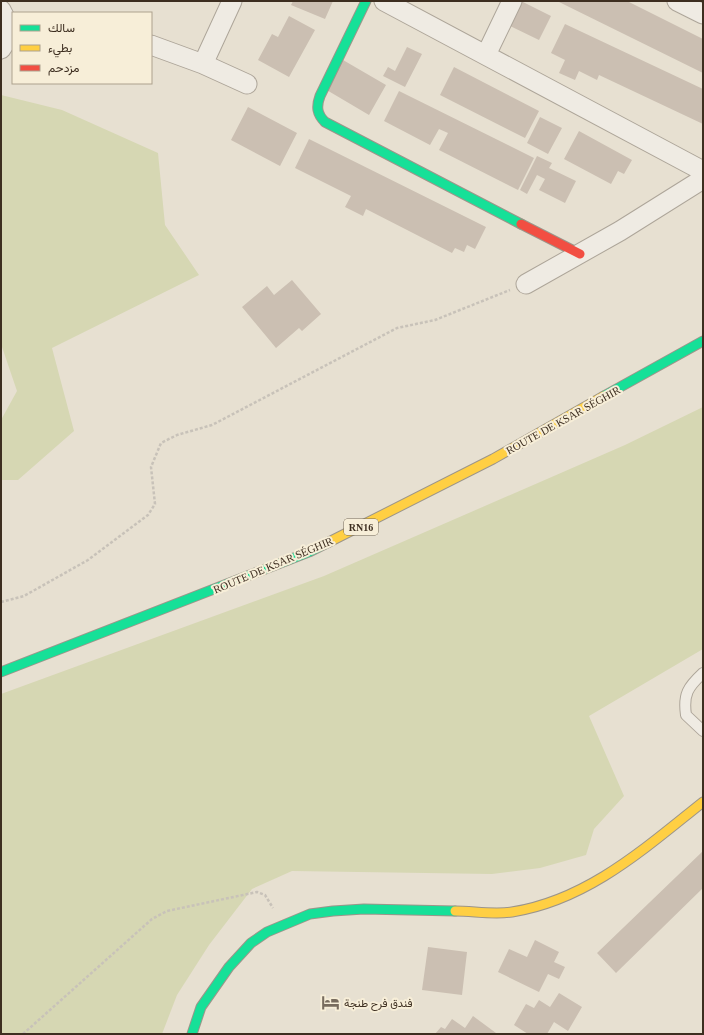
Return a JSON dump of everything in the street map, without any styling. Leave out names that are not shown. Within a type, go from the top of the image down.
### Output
[{"type":"street","points":[[203,64],[232,1]]},
{"type":"street","points":[[366,1],[320,96],[317,105],[319,117],[325,122],[580,254]]},
{"type":"street","points":[[384,1],[703,171]]},
{"type":"street","points":[[486,55],[512,1]]},
{"type":"street","points":[[677,1],[703,14]]},
{"type":"street","points":[[1,49],[7,41],[9,29],[6,15]]},
{"type":"street","points":[[152,45],[203,64],[246,84]]},
{"type":"street","points":[[526,284],[667,203],[703,179]]},
{"type":"street","name":"ROUTE DE KSAR SÉGHIR","points":[[1,672],[316,548],[363,526],[493,459],[703,341]]},
{"type":"street","points":[[192,1034],[201,1007],[229,967],[251,943],[267,932],[310,914],[333,911],[364,909],[511,912],[543,905],[575,892],[607,875],[631,859],[703,802]]},
{"type":"lane","points":[[703,673],[691,685],[684,701],[686,715],[703,731]]},
{"type":"path","points":[[1,602],[24,596],[88,560],[148,515],[154,504],[150,467],[161,443],[177,435],[212,425],[397,328],[435,320],[526,284]]},
{"type":"path","points":[[23,1034],[152,919],[167,911],[257,892],[261,893],[268,900],[282,927]]},
{"type":"green space","points":[[1,95],[62,110],[158,153],[165,225],[199,275],[52,348],[74,431],[18,480],[1,480],[1,420],[17,391],[1,344]]},
{"type":"green space","points":[[703,407],[703,649],[589,716],[624,796],[594,829],[586,855],[540,868],[492,874],[292,871],[252,889],[209,945],[177,995],[162,1034],[1,1034],[1,694],[324,576],[625,445]]},
{"type":"building","points":[[293,1],[333,1],[325,19],[291,5]]},
{"type":"building","points":[[517,1],[521,1],[551,16],[539,40],[506,24]]},
{"type":"building","points":[[557,1],[627,1],[703,39],[703,73]]},
{"type":"building","points":[[289,16],[315,30],[289,77],[258,60],[272,34],[278,37]]},
{"type":"building","points":[[565,24],[703,89],[703,124],[599,75],[597,80],[579,71],[575,80],[559,73],[565,60],[551,53]]},
{"type":"building","points":[[407,47],[422,54],[405,87],[383,76],[388,67],[395,71]]},
{"type":"building","points":[[343,60],[386,85],[369,115],[325,89]]},
{"type":"building","points":[[454,67],[539,111],[525,138],[440,95]]},
{"type":"building","points":[[399,91],[534,158],[518,190],[439,150],[448,133],[439,129],[430,145],[384,121]]},
{"type":"building","points":[[248,107],[297,133],[280,166],[231,140]]},
{"type":"building","points":[[540,117],[562,128],[548,154],[527,143]]},
{"type":"building","points":[[579,131],[632,160],[624,174],[618,171],[611,184],[564,159]]},
{"type":"building","points":[[309,139],[486,227],[475,249],[467,245],[464,252],[455,248],[452,253],[366,209],[363,216],[345,207],[351,196],[295,168]]},
{"type":"building","points":[[537,156],[552,163],[549,168],[576,181],[565,203],[539,190],[545,179],[537,175],[527,194],[520,190]]},
{"type":"building","points":[[292,280],[321,314],[302,331],[299,328],[276,348],[242,307],[267,286],[274,295]]},
{"type":"building","points":[[703,851],[703,888],[616,973],[597,953]]},
{"type":"building","points":[[535,940],[559,952],[554,962],[565,967],[559,979],[548,974],[539,992],[498,972],[509,949],[527,957]]},
{"type":"building","points":[[428,947],[467,952],[462,995],[422,990]]},
{"type":"building","points":[[559,993],[582,1007],[568,1031],[554,1022],[547,1034],[528,1034],[514,1025],[526,1004],[534,1008],[539,1000],[550,1007]]},
{"type":"building","points":[[473,1016],[496,1033],[435,1034],[441,1027],[445,1029],[452,1019],[465,1028]]},
{"type":"traffic: fast","points":[[366,1],[320,96],[318,104],[320,116],[325,122],[521,224]]},
{"type":"traffic: fast","points":[[604,396],[703,341]]},
{"type":"traffic: fast","points":[[1,672],[309,552],[329,542]]},
{"type":"traffic: fast","points":[[192,1034],[201,1007],[229,967],[251,943],[267,932],[310,914],[333,911],[364,909],[455,911]]},
{"type":"traffic: slow","points":[[329,542],[493,459],[604,396]]},
{"type":"traffic: slow","points":[[455,911],[505,913],[540,906],[566,896],[591,884],[614,870],[637,854],[703,802]]},
{"type":"traffic: jam","points":[[521,224],[580,254]]},
{"type":"place","name":"فندق فرح طنجة","points":[[331,1003]]}]
